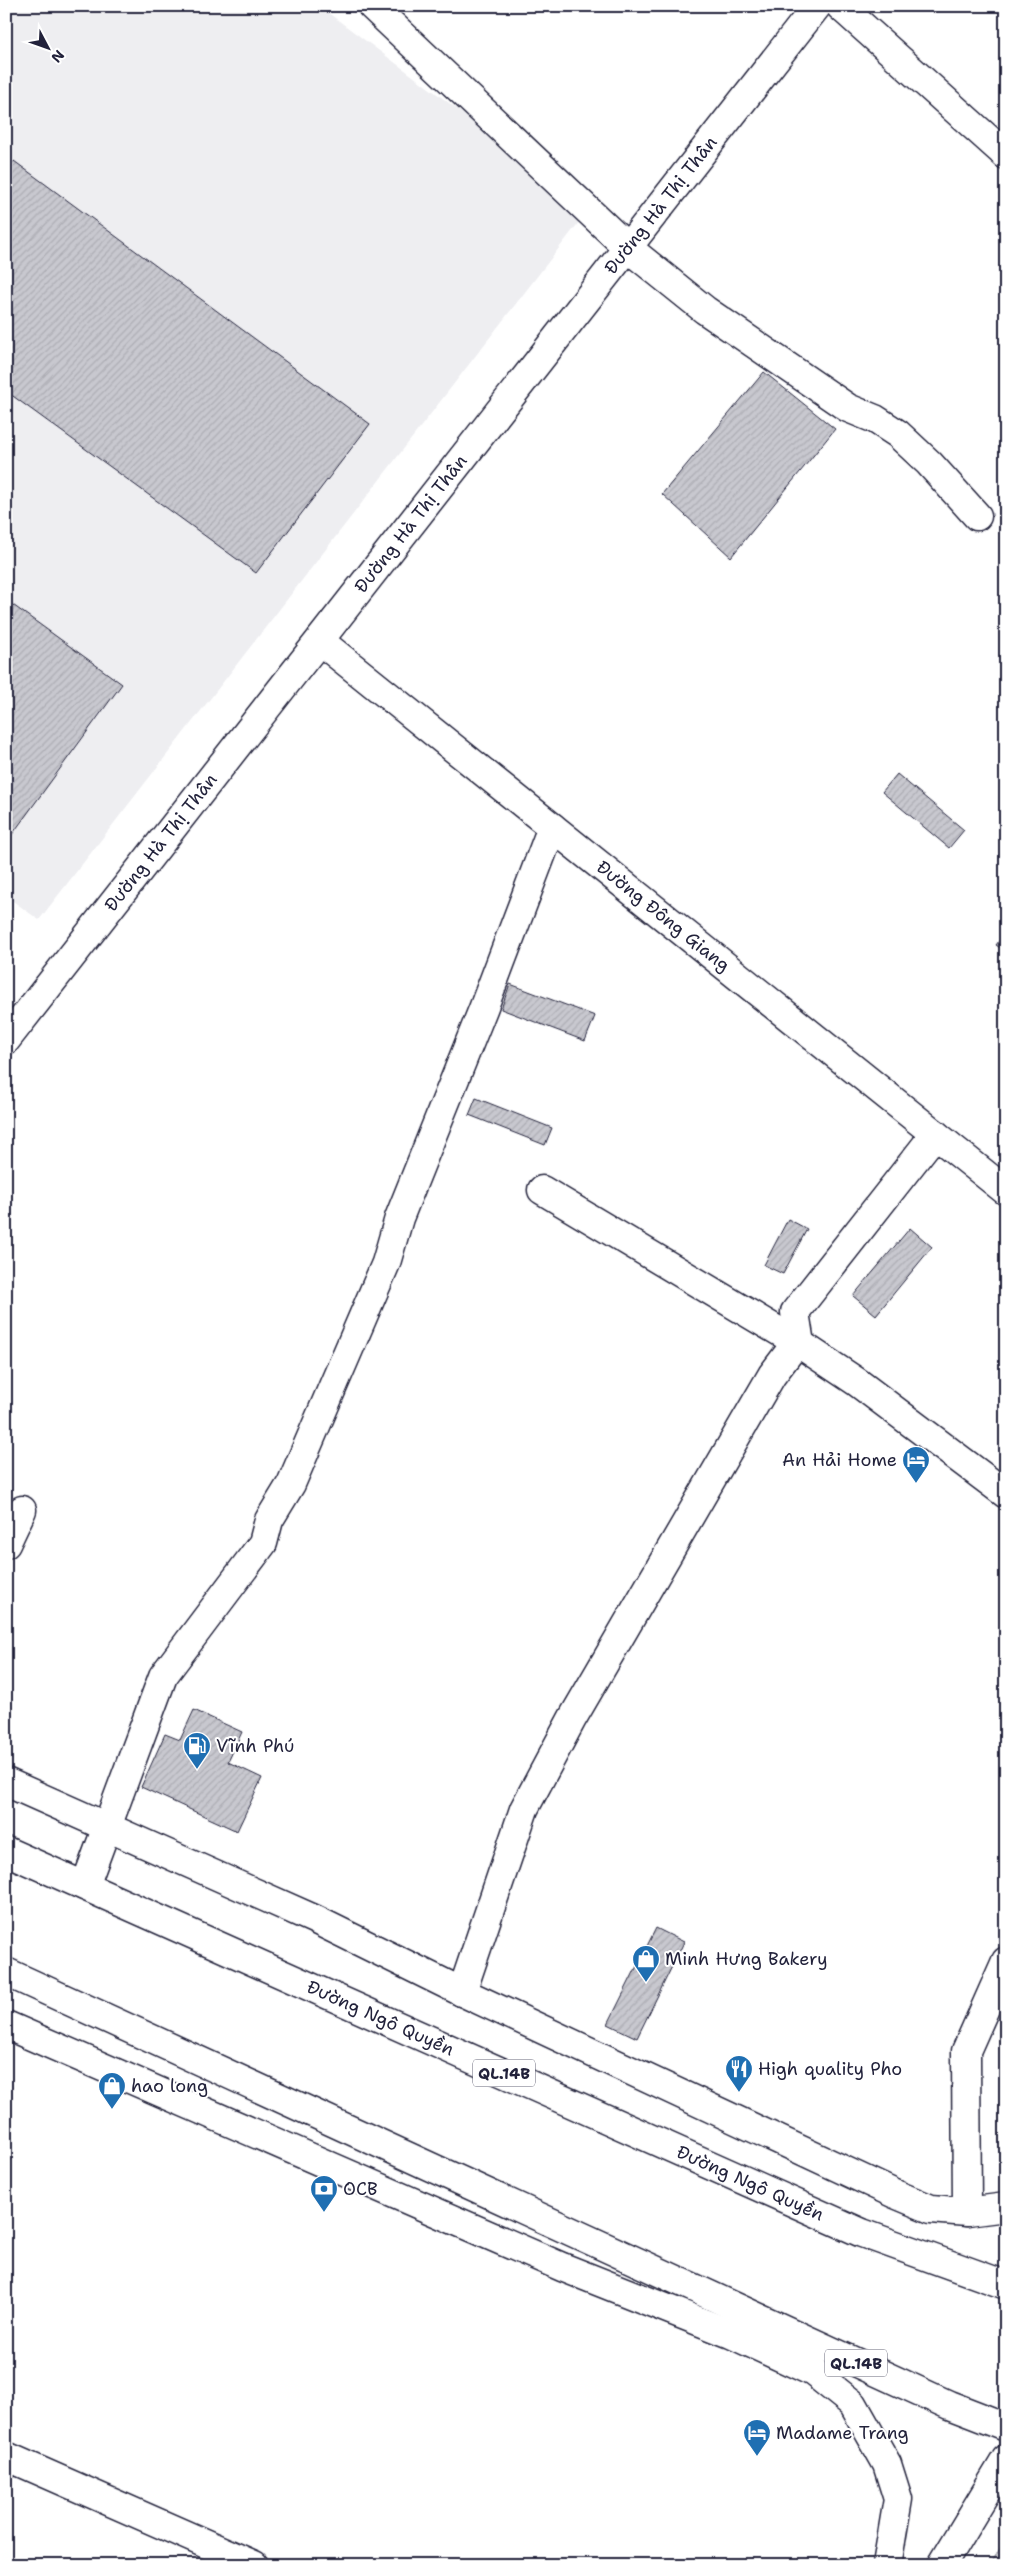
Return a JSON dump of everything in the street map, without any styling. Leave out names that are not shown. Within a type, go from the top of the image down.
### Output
[{"type":"main road","points":[[372,6],[628,248],[705,310],[848,408],[875,420],[898,434],[929,463],[977,516]]},
{"type":"main road","name":"Đường Hà Thị Thân","points":[[6,1040],[817,6]]},
{"type":"main road","points":[[840,6],[1006,155]]},
{"type":"main road","name":"Đường Đông Giang","points":[[320,642],[1006,1191]]},
{"type":"main road","points":[[85,1886],[163,1676],[263,1543],[269,1520],[291,1484],[386,1263],[399,1218],[483,1008],[552,827]]},
{"type":"main road","points":[[800,1344],[795,1312],[935,1134]]},
{"type":"main road","points":[[542,1190],[800,1344],[857,1382],[1006,1494]]},
{"type":"main road","points":[[462,1992],[524,1809],[572,1719],[772,1376],[791,1350],[800,1344]]},
{"type":"main road","points":[[6,1544],[22,1510]]},
{"type":"main road","points":[[6,1782],[314,1919],[462,1992],[931,2209],[967,2212],[1006,2207]]},
{"type":"main road","name":"Đường Ngô Quyền","points":[[6,1851],[862,2233],[1006,2285]]},
{"type":"main road","points":[[967,2212],[966,2051],[1006,1961]]},
{"type":"main road","name":"QL.14B","points":[[6,1972],[949,2406],[1006,2426]]},
{"type":"main road","points":[[6,2025],[562,2267],[731,2334],[805,2368],[853,2404],[883,2454],[898,2499],[887,2565]]},
{"type":"main road","points":[[7,2457],[254,2565]]},
{"type":"main road","points":[[942,2565],[1006,2459]]},
{"type":"shaded area","points":[[6,6],[319,6],[590,208],[39,920],[6,896]]},
{"type":"green space","points":[[1006,2539],[1006,2565],[990,2565]]},
{"type":"building","points":[[14,161],[370,424],[256,573],[6,391],[6,172]]},
{"type":"building","points":[[764,372],[835,429],[731,557],[662,494]]},
{"type":"building","points":[[6,600],[122,684],[8,840],[6,839]]},
{"type":"building","points":[[897,774],[964,830],[949,848],[882,792]]},
{"type":"building","points":[[1006,932],[1006,952],[996,945]]},
{"type":"building","points":[[510,984],[595,1016],[585,1041],[501,1009]]},
{"type":"building","points":[[476,1098],[552,1128],[545,1145],[469,1115]]},
{"type":"building","points":[[788,1219],[807,1229],[783,1274],[764,1265]]},
{"type":"building","points":[[910,1228],[932,1247],[876,1315],[853,1296]]},
{"type":"building","name":"Vĩnh Phú","points":[[194,1710],[242,1732],[228,1762],[262,1778],[237,1831],[141,1787],[165,1734],[180,1740]]},
{"type":"building","name":"Minh Hưng Bakery","points":[[656,1928],[684,1942],[637,2038],[608,2024]]},
{"type":"place","name":"An Hải Home","points":[[916,1484]]},
{"type":"place","name":"Vĩnh Phú","points":[[197,1770]]},
{"type":"place","name":"Minh Hưng Bakery","points":[[646,1983]]},
{"type":"place","name":"High quality Pho","points":[[739,2093]]},
{"type":"place","name":"hao long","points":[[112,2110]]},
{"type":"place","name":"OCB","points":[[324,2213]]},
{"type":"place","name":"Madame Trang","points":[[757,2457]]}]
